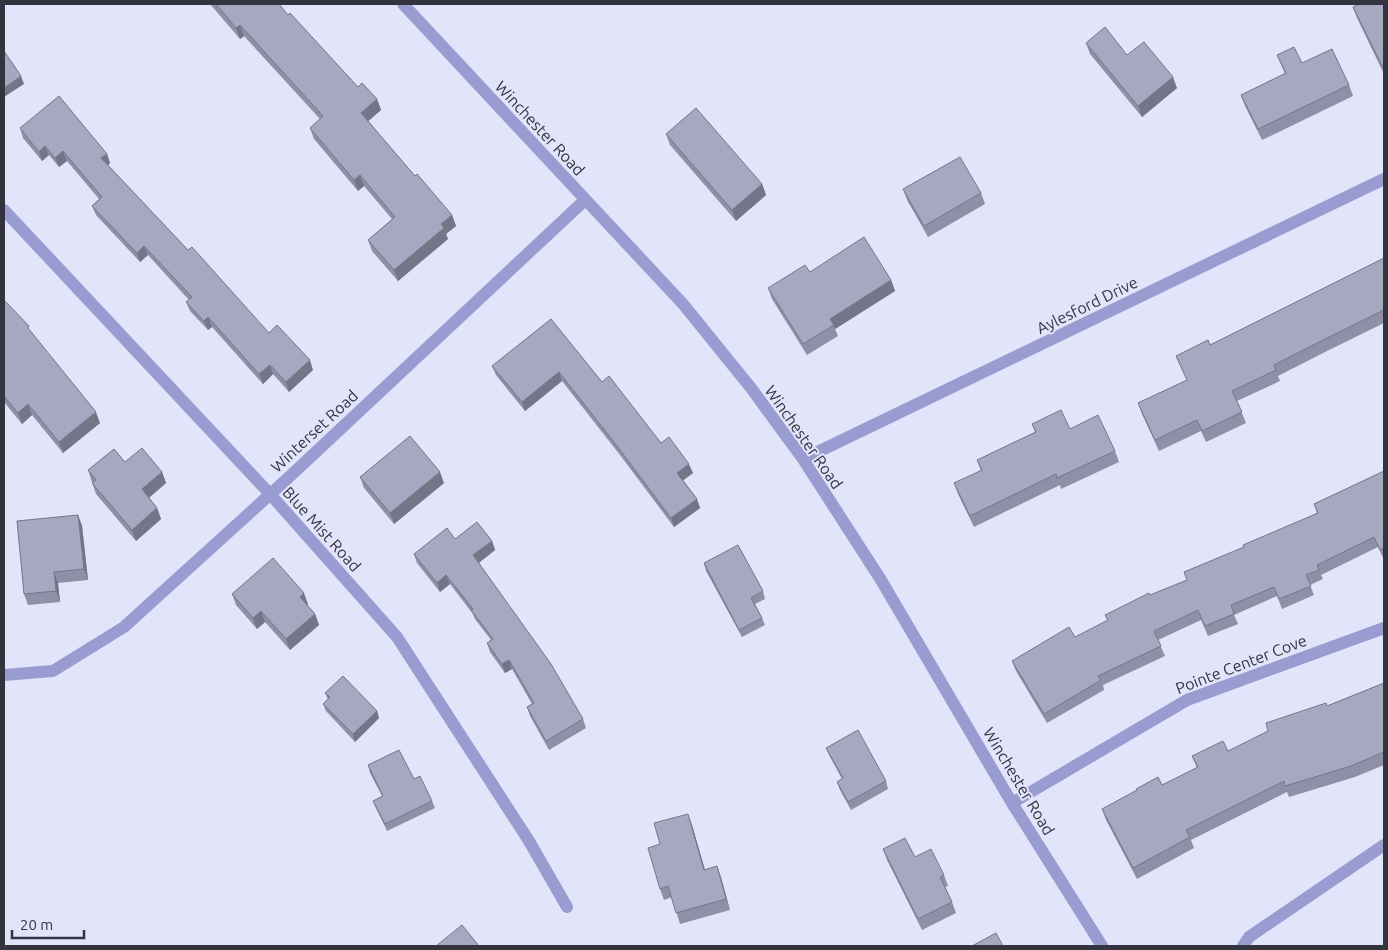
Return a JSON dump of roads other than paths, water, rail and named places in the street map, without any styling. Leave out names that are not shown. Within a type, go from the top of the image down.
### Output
[{"type":"street","name":"Winchester Road","points":[[403,4],[683,304],[751,388],[803,459],[881,580],[1012,803],[1102,946]]},
{"type":"street","name":"Aylesford Drive","points":[[803,459],[1384,179]]},
{"type":"street","name":"Winterset Road","points":[[4,675],[54,671],[124,627],[270,494],[585,200]]},
{"type":"street","name":"Blue Mist Road","points":[[4,210],[270,494],[397,637],[529,842],[567,907]]},
{"type":"street","name":"Pointe Center Cove","points":[[1012,803],[1186,700],[1384,628]]},
{"type":"street","points":[[1243,946],[1249,936],[1384,845]]}]
